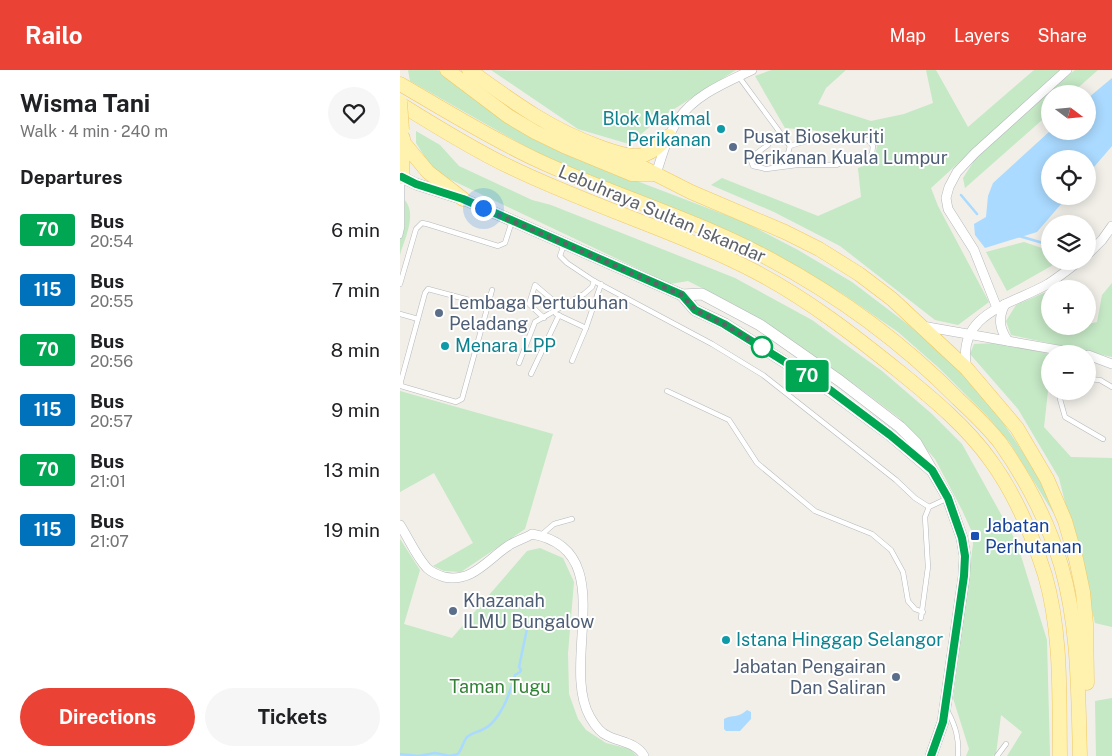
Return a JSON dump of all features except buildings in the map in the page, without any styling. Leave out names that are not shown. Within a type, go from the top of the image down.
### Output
[{"type":"main road","points":[[447,70],[508,116],[534,132],[632,174],[656,174]]},
{"type":"main road","points":[[469,70],[510,101],[542,121],[577,139],[610,151],[691,192],[785,232],[819,249],[859,274],[899,305],[967,368],[1017,428],[1042,470],[1064,521],[1074,552],[1083,592],[1086,624],[1084,756]]},
{"type":"main road","name":"Lebuhraya Sultan Iskandar","points":[[400,84],[534,159],[682,218],[761,254],[821,289],[870,322],[942,382],[1000,444],[1038,506],[1047,526],[1066,584],[1076,643],[1080,756]]},
{"type":"main road","points":[[400,103],[403,136],[401,177]]},
{"type":"main road","name":"Lebuhraya Sultan Iskandar","points":[[400,103],[509,167],[701,246],[756,272],[806,301],[837,322],[928,395],[962,427],[992,461],[1022,514],[1045,576],[1058,639],[1060,756]]},
{"type":"main road","points":[[403,136],[428,172],[463,199]]},
{"type":"main road","points":[[610,151],[636,156],[658,147],[669,136]]},
{"type":"street","points":[[656,174],[669,136],[684,111],[708,93],[752,70]]},
{"type":"street","points":[[1008,341],[1002,332],[1000,322],[1001,306],[974,250],[948,209],[946,198],[949,187],[957,172],[975,153],[1067,70]]},
{"type":"street","points":[[401,177],[416,184],[463,199],[682,295],[695,310],[724,324],[830,390],[890,435],[932,470]]},
{"type":"street","points":[[1096,246],[1112,226]]},
{"type":"street","points":[[967,368],[964,349],[969,334],[978,322],[1001,306],[1048,284],[1067,270]]},
{"type":"street","points":[[682,295],[702,294],[732,309],[760,325],[840,381],[900,427],[916,443],[948,498],[962,538],[965,562],[946,708],[931,756]]},
{"type":"street","points":[[922,326],[1041,347]]},
{"type":"street","points":[[1096,358],[1112,364]]},
{"type":"street","points":[[400,525],[427,568],[440,576],[452,578],[470,575],[514,543],[520,542],[532,534],[557,542],[569,554],[580,571],[583,589],[581,678],[583,700],[589,717],[606,736],[637,747],[644,756]]},
{"type":"lane","points":[[739,76],[790,146]]},
{"type":"lane","points":[[768,145],[750,158],[754,166],[766,168],[837,165],[846,159],[861,161],[867,159],[872,154],[873,146],[868,140],[812,139],[790,146]]},
{"type":"lane","points":[[790,146],[787,157],[790,166]]},
{"type":"lane","points":[[400,236],[402,227],[401,177]]},
{"type":"lane","points":[[400,284],[418,226],[427,224],[498,246],[504,243],[512,221]]},
{"type":"lane","points":[[564,244],[560,256],[567,263],[594,281],[712,344],[763,375],[896,480],[915,498],[929,507]]},
{"type":"lane","points":[[519,363],[536,322],[592,288],[594,281]]},
{"type":"lane","points":[[544,318],[529,304],[535,284],[561,307]]},
{"type":"lane","points":[[572,361],[601,284]]},
{"type":"lane","points":[[488,305],[428,289],[425,293],[401,386],[459,402],[462,399],[488,305],[492,290]]},
{"type":"lane","points":[[575,299],[593,307]]},
{"type":"lane","points":[[553,312],[586,328]]},
{"type":"lane","points":[[400,314],[418,319]]},
{"type":"lane","points":[[531,374],[559,315]]},
{"type":"lane","points":[[1096,380],[1112,387]]},
{"type":"lane","points":[[666,391],[729,420],[757,463],[815,511],[872,534],[891,550],[903,572],[908,601],[915,609],[922,612]]},
{"type":"lane","points":[[1060,400],[1065,417],[1103,440]]},
{"type":"lane","points":[[922,618],[928,567],[925,517],[929,507],[948,498]]},
{"type":"lane","points":[[540,536],[554,524],[572,519]]},
{"type":"lane","points":[[946,708],[956,728],[959,741],[958,756]]},
{"type":"lane","points":[[998,756],[1006,744]]},
{"type":"green space","points":[[408,70],[438,70],[495,112],[595,165],[744,222],[798,250],[852,282],[950,359],[994,409],[1038,475],[1054,514],[1010,443],[987,416],[939,368],[898,332],[843,294],[789,263],[544,157],[410,81]]},
{"type":"green space","points":[[491,70],[736,70],[663,116],[629,144],[578,129]]},
{"type":"green space","points":[[771,70],[846,70],[826,88],[818,104],[871,121],[904,114],[933,103],[926,70],[936,70],[968,127],[1034,70],[1060,70],[1044,85],[1041,85],[1041,87],[931,188],[938,206],[989,302],[958,325],[935,320],[840,246],[774,212],[711,185],[722,178],[818,216],[861,197],[858,168],[874,162],[877,146],[865,135],[785,128],[755,76]]},
{"type":"green space","points":[[1075,70],[1098,70],[1081,85],[1057,85]]},
{"type":"green space","points":[[1041,99],[1041,121],[965,188],[963,178],[981,150]]},
{"type":"green space","points":[[416,131],[440,145],[459,166],[532,200],[551,205],[735,278],[812,320],[882,371],[932,414],[962,444],[1017,543],[1047,640],[1050,756],[1007,756],[1022,732],[1001,715],[996,754],[993,756],[966,756],[969,749],[953,698],[973,544],[972,532],[935,459],[899,418],[854,384],[735,305],[688,281],[670,284],[443,176],[432,168],[416,143]]},
{"type":"green space","points":[[400,196],[409,208],[410,216],[400,255]]},
{"type":"green space","points":[[1024,242],[1041,248],[1041,270],[1044,270],[1007,291],[986,252]]},
{"type":"green space","points":[[1112,283],[1112,357],[1096,354],[1096,345],[1057,345],[1011,335],[1006,321],[1016,305],[1041,294],[1041,335],[1096,335],[1096,322],[1102,295]]},
{"type":"green space","points":[[996,343],[1041,352],[1041,400],[1047,400],[1044,427],[1071,457],[1112,458],[1112,627],[1095,623],[1059,478],[1018,409],[970,354],[974,344]]},
{"type":"green space","points":[[400,391],[553,434],[525,529],[461,572],[444,571],[433,566],[473,543],[434,473],[400,492]]},
{"type":"green space","name":"Taman Tugu","points":[[400,539],[420,570],[404,624],[452,638],[527,551],[540,548],[563,558],[574,582],[568,653],[569,694],[578,719],[586,730],[606,743],[630,749],[637,756],[400,756]]},
{"type":"green space","points":[[1112,698],[1112,756],[1096,756],[1095,701]]},
{"type":"water","points":[[1112,78],[1112,146],[1096,165],[1096,150],[1041,150],[1041,205],[1060,205],[1052,215],[1041,215],[1041,227],[1037,232],[985,248],[975,235],[974,224],[986,217],[988,196],[993,183],[1041,139],[1096,140],[1096,91]]},
{"type":"water","points":[[747,710],[751,712],[751,719],[740,731],[726,731],[724,729],[724,719]]},
{"type":"waterway","points":[[961,195],[977,214]]},
{"type":"waterway","points":[[1019,236],[1041,242]]},
{"type":"waterway","points":[[400,754],[418,756],[435,753],[450,756],[458,754],[467,737],[485,729],[496,719],[509,695],[515,675],[521,670],[519,667],[528,624]]},
{"type":"bus line","name":"70","points":[[402,177],[416,184],[463,199],[682,295],[695,310],[724,324],[830,390],[890,435],[932,470],[948,498],[962,538],[965,562],[943,722],[938,741],[931,756]]},
{"type":"place","name":"Blok Makmal Perikanan","points":[[721,129]]},
{"type":"place","name":"Pusat Biosekuriti Perikanan Kuala Lumpur","points":[[733,147]]},
{"type":"place","name":"Lembaga Pertubuhan Peladang","points":[[439,313]]},
{"type":"place","name":"Menara LPP","points":[[445,346]]},
{"type":"place","name":"Jabatan Perhutanan","points":[[975,536]]},
{"type":"place","name":"Khazanah ILMU Bungalow","points":[[453,611]]},
{"type":"place","name":"Istana Hinggap Selangor","points":[[726,640]]},
{"type":"place","name":"Jabatan Pengairan Dan Saliran","points":[[896,677]]},
{"type":"route","points":[[483,208],[682,295],[695,310],[724,324],[762,347]]}]
